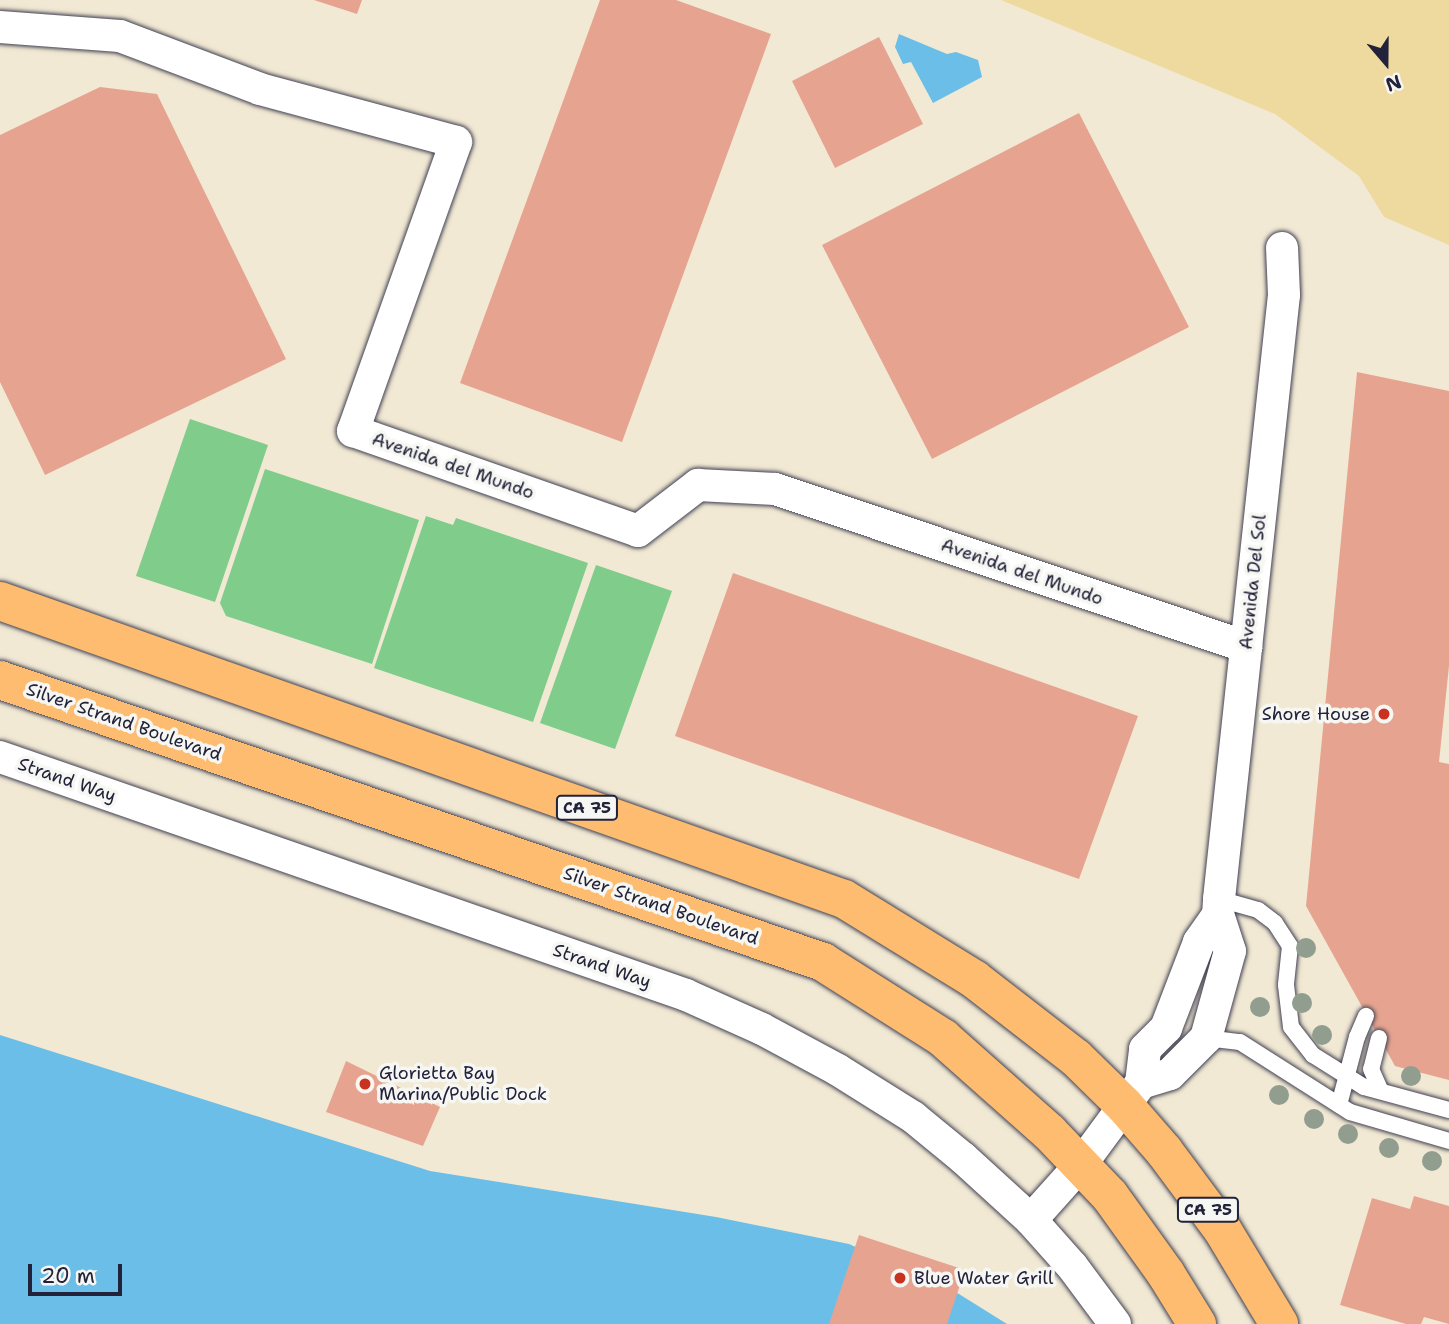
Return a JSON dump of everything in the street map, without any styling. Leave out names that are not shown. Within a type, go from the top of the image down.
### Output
[{"type":"highway","name":"CA 75","points":[[0,601],[844,898],[974,979],[1133,1094],[1164,1152],[1222,1229],[1279,1324]]},
{"type":"highway","name":"Silver Strand Boulevard","points":[[0,680],[823,962],[943,1038],[1082,1163],[1110,1196],[1166,1274],[1197,1324]]},
{"type":"street","name":"Avenida del Mundo","points":[[0,27],[120,36],[260,89],[456,142],[353,431],[638,531],[698,485],[775,489],[1246,647]]},
{"type":"street","name":"Avenida Del Sol","points":[[1133,1094],[1170,1074],[1206,1038],[1230,951],[1218,907],[1284,295],[1282,248]]},
{"type":"street","name":"Strand Way","points":[[0,757],[686,995],[762,1028],[838,1070],[912,1117],[1031,1220],[1072,1266],[1115,1324]]},
{"type":"street","name":"Avenida Del Sol","points":[[1082,1163],[1133,1094],[1145,1049],[1166,1028],[1199,942],[1218,907]]},
{"type":"street","points":[[1031,1220],[1082,1163]]},
{"type":"lane","points":[[1218,907],[1258,910],[1275,923],[1290,946],[1286,985],[1291,1027],[1313,1055],[1364,1087],[1449,1110]]},
{"type":"lane","points":[[1339,1105],[1366,1016]]},
{"type":"lane","points":[[1206,1038],[1240,1042],[1350,1112],[1449,1141]]},
{"type":"lane","points":[[1379,1038],[1371,1069],[1381,1091]]},
{"type":"green space","points":[[190,419],[268,445],[215,602],[136,576]]},
{"type":"green space","points":[[265,469],[419,520],[372,664],[226,616],[220,603]]},
{"type":"green space","points":[[426,516],[453,525],[456,518],[588,563],[533,722],[374,668]]},
{"type":"green space","points":[[596,565],[672,591],[615,749],[540,723]]},
{"type":"sand","points":[[1001,0],[1449,0],[1449,245],[1384,217],[1359,176],[1275,114]]},
{"type":"water","points":[[899,34],[947,54],[956,52],[978,60],[982,77],[933,103],[911,62],[903,64],[895,47]]},
{"type":"water","points":[[0,1035],[430,1171],[716,1217],[849,1244],[959,1294],[1007,1324],[0,1324]]},
{"type":"building","points":[[314,0],[362,0],[357,14]]},
{"type":"building","points":[[600,0],[676,0],[771,34],[622,442],[460,383]]},
{"type":"building","points":[[879,37],[923,124],[835,168],[792,81]]},
{"type":"building","points":[[100,87],[157,94],[286,359],[45,475],[0,382],[0,135]]},
{"type":"building","points":[[1079,113],[1189,327],[932,459],[822,245]]},
{"type":"building","name":"Shore House","points":[[1357,372],[1449,391],[1449,666],[1439,762],[1449,764],[1449,1080],[1395,1066],[1306,906]]},
{"type":"building","points":[[733,573],[1138,716],[1079,879],[675,736]]},
{"type":"building","name":"Glorietta Bay Marina/Public Dock","points":[[346,1061],[440,1107],[423,1146],[326,1112]]},
{"type":"building","points":[[1414,1196],[1449,1206],[1449,1324],[1424,1317],[1421,1324],[1406,1324],[1340,1305],[1372,1198],[1410,1209]]},
{"type":"building","points":[[859,1235],[965,1270],[947,1324],[829,1324]]},
{"type":"place","name":"Shore House","points":[[1384,714]]},
{"type":"place","name":"Glorietta Bay Marina/Public Dock","points":[[365,1084]]},
{"type":"place","name":"Blue Water Grill","points":[[900,1278]]}]
